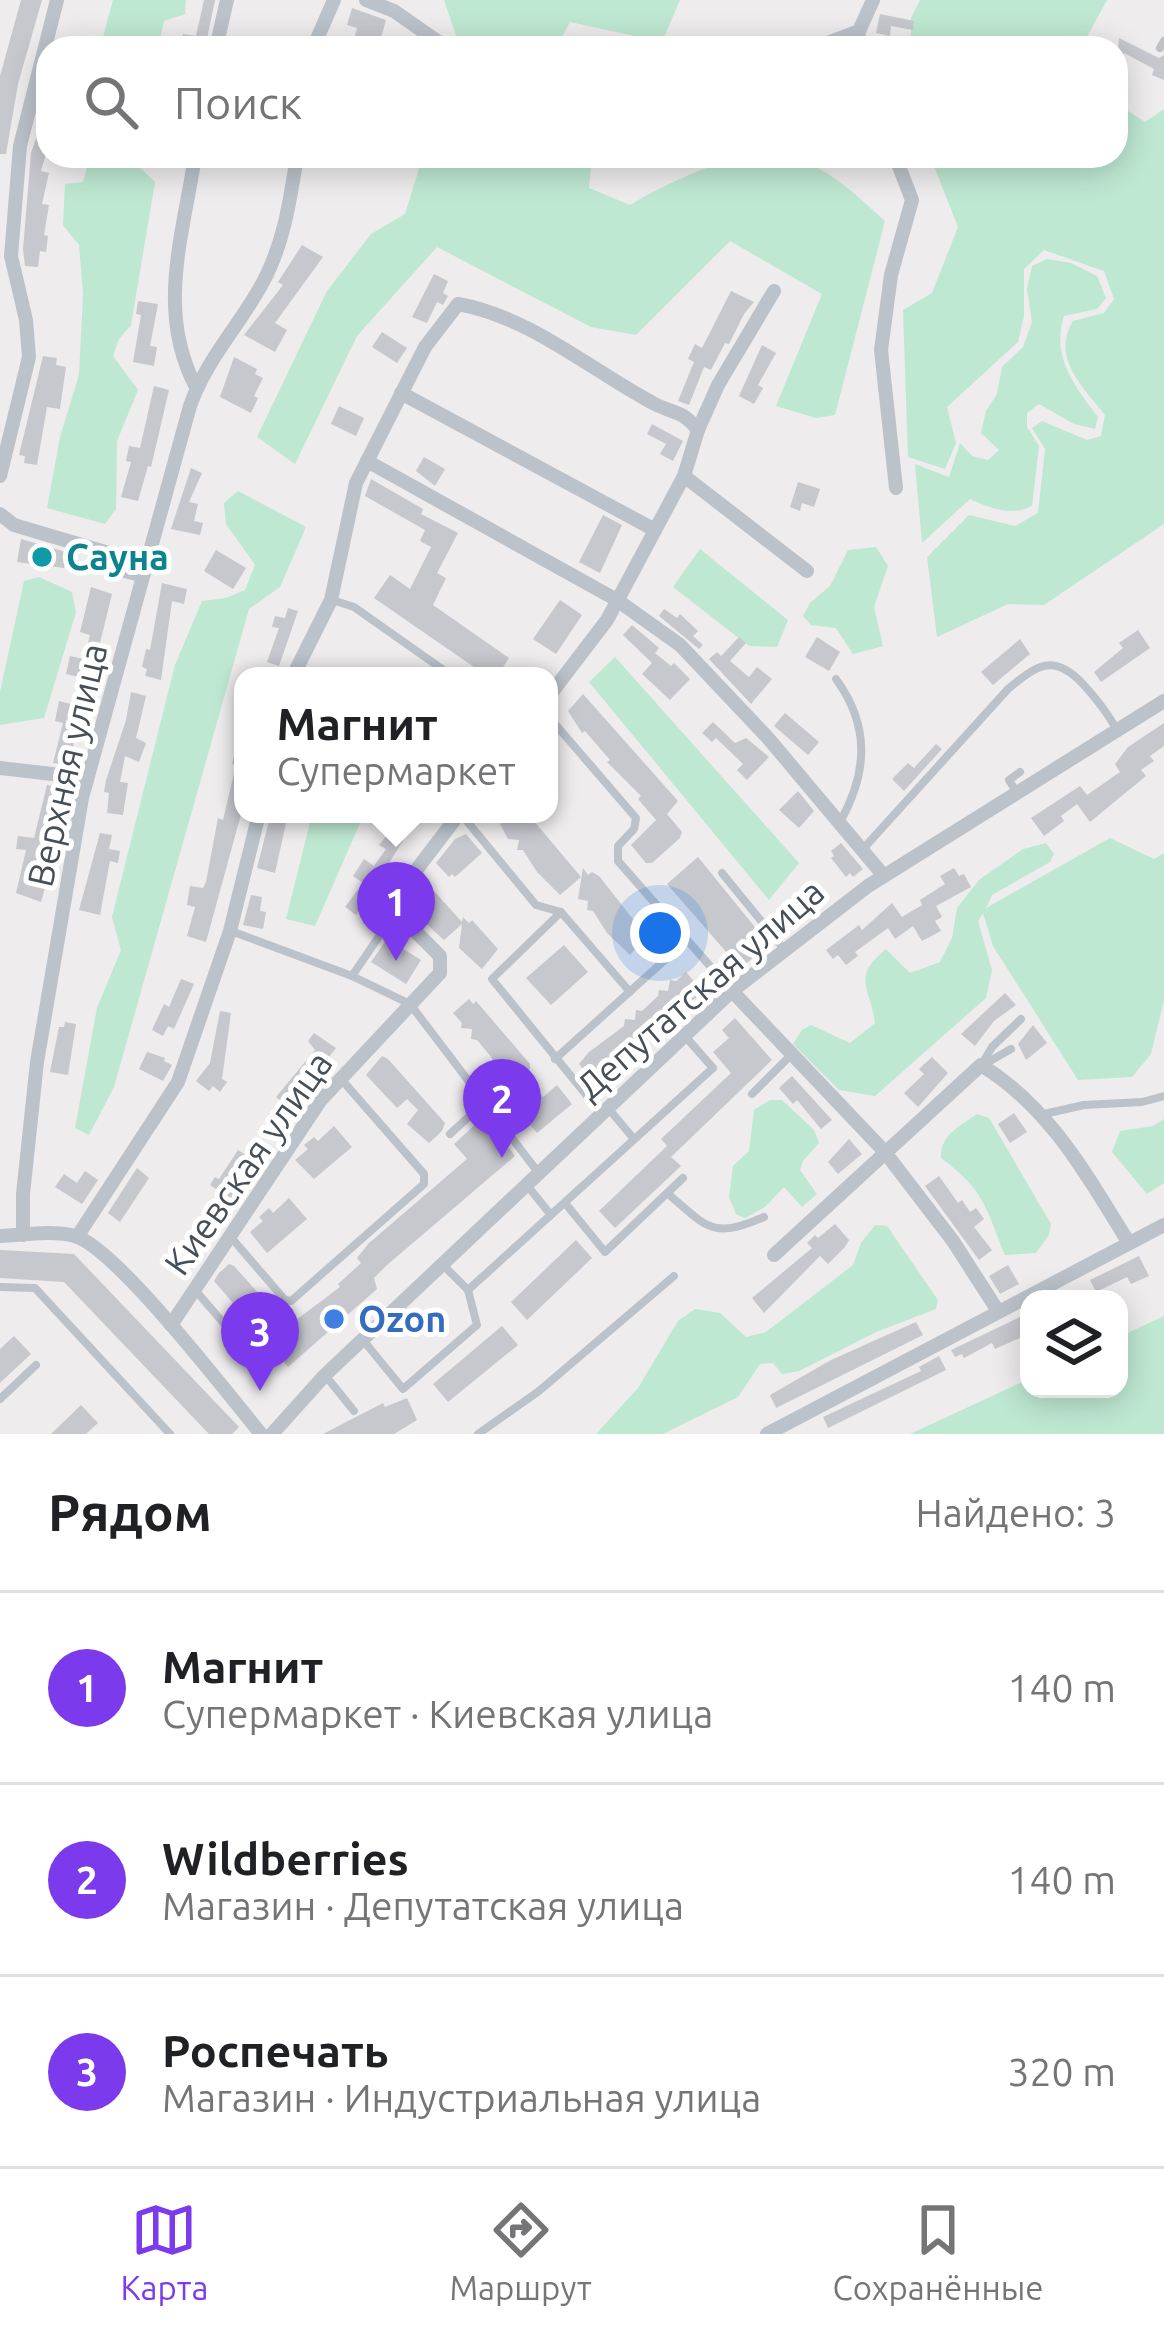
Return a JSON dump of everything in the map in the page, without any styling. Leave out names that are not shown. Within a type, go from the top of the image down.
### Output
[{"type":"street","points":[[48,36],[57,0]]},
{"type":"street","points":[[219,36],[227,0]]},
{"type":"street","points":[[318,36],[334,0]]},
{"type":"street","points":[[366,0],[394,11],[430,36]]},
{"type":"street","points":[[858,36],[873,0]]},
{"type":"street","points":[[846,36],[859,31]]},
{"type":"street","points":[[0,476],[28,357],[26,320],[11,256],[20,146],[36,83]]},
{"type":"street","points":[[192,168],[173,307],[177,344],[196,387]]},
{"type":"street","name":"Верхняя улица","points":[[23,1235],[37,1062],[87,778],[196,387],[261,286],[277,252],[294,168]]},
{"type":"street","points":[[896,488],[880,350],[891,274],[912,200],[900,168]]},
{"type":"street","points":[[558,685],[607,620],[684,476],[718,385],[774,291]]},
{"type":"street","points":[[298,667],[331,600],[356,483],[425,347],[458,304],[518,323],[656,405],[687,415],[698,430]]},
{"type":"street","points":[[401,393],[655,530]]},
{"type":"street","points":[[367,461],[617,599],[680,645],[768,738],[884,876]]},
{"type":"street","points":[[684,476],[807,572]]},
{"type":"street","points":[[0,514],[14,526],[144,571]]},
{"type":"street","name":"Депутатская улица","points":[[272,1434],[362,1339],[732,991],[884,876],[1164,701]]},
{"type":"street","points":[[0,768],[87,778]]},
{"type":"street","points":[[77,1237],[178,1082],[230,931],[257,823]]},
{"type":"street","points":[[396,912],[401,890],[453,823]]},
{"type":"street","name":"Киевская улица","points":[[171,1325],[320,1101],[440,973],[440,956],[396,912]]},
{"type":"street","points":[[732,991],[884,1151],[953,1241],[998,1311]]},
{"type":"street","points":[[774,1255],[981,1065],[1004,1079],[1064,1139],[1129,1243]]},
{"type":"street","points":[[767,1434],[1164,1225]]},
{"type":"street","points":[[0,1236],[77,1237],[101,1252],[171,1325],[261,1434]]},
{"type":"lane","points":[[88,565],[144,571]]},
{"type":"lane","points":[[331,600],[354,607],[439,667]]},
{"type":"lane","points":[[862,850],[1008,689],[1028,673],[1050,664],[1066,668],[1103,706],[1118,731]]},
{"type":"lane","points":[[836,679],[853,703],[861,748],[859,776],[839,824]]},
{"type":"lane","points":[[558,727],[636,818],[634,829],[618,846],[618,861],[732,991]]},
{"type":"lane","points":[[1018,794],[1009,780],[1020,772]]},
{"type":"lane","points":[[468,823],[536,904],[561,912],[631,992]]},
{"type":"lane","points":[[722,873],[785,950]]},
{"type":"lane","points":[[352,976],[396,912]]},
{"type":"lane","points":[[561,912],[492,979],[555,1059],[634,1139]]},
{"type":"lane","points":[[230,931],[352,976],[410,1004],[537,1171]]},
{"type":"lane","points":[[555,1059],[687,940]]},
{"type":"lane","points":[[981,1065],[1021,1018]]},
{"type":"lane","points":[[468,1290],[713,1068],[685,1035]]},
{"type":"lane","points":[[981,1065],[1011,1049]]},
{"type":"lane","points":[[752,1094],[792,1054]]},
{"type":"lane","points":[[229,1234],[285,1300],[291,1301],[424,1184],[424,1174],[341,1078]]},
{"type":"lane","points":[[1042,1114],[1164,1096]]},
{"type":"lane","points":[[450,1134],[485,1102]]},
{"type":"lane","points":[[565,1203],[605,1252],[683,1178]]},
{"type":"lane","points":[[525,1183],[551,1215]]},
{"type":"lane","points":[[667,1192],[705,1226],[732,1231],[764,1217]]},
{"type":"lane","points":[[362,1339],[403,1389],[477,1325],[468,1290],[441,1263]]},
{"type":"lane","points":[[478,1434],[539,1391],[674,1276]]},
{"type":"lane","points":[[0,1286],[35,1288],[170,1434]]},
{"type":"lane","points":[[194,1289],[264,1370]]},
{"type":"lane","points":[[0,1399],[36,1365]]},
{"type":"lane","points":[[325,1375],[354,1411]]},
{"type":"green space","points":[[113,0],[186,0],[185,14],[164,21],[161,36],[103,36]]},
{"type":"green space","points":[[444,0],[680,0],[665,36],[634,36],[570,22],[562,36],[456,36]]},
{"type":"green space","points":[[920,0],[1107,0],[1088,36],[911,36],[911,18]]},
{"type":"green space","points":[[1164,109],[1164,524],[1044,605],[1008,604],[937,637],[927,557],[969,515],[1015,526],[1038,513],[1045,449],[1032,428],[1042,421],[1087,440],[1101,436],[1105,415],[1072,371],[1065,347],[1073,321],[1104,313],[1114,299],[1104,271],[1044,250],[1024,269],[1024,316],[1018,342],[947,407],[956,443],[945,469],[908,457],[903,310],[932,293],[958,227],[935,168],[1128,168],[1128,111],[1145,122]]},
{"type":"green space","points":[[87,168],[140,168],[155,182],[131,325],[113,356],[138,390],[117,441],[116,509],[105,524],[47,508],[60,437],[79,375],[83,294],[79,245],[63,225],[65,184],[83,182]]},
{"type":"green space","points":[[419,168],[591,168],[589,188],[630,205],[708,168],[817,168],[885,221],[835,415],[816,418],[776,406],[822,294],[730,241],[636,335],[591,327],[437,247],[357,336],[295,464],[257,437],[327,291],[371,234],[405,214]]},
{"type":"green space","points":[[1047,259],[1071,263],[1097,276],[1106,298],[1097,309],[1064,316],[1061,331],[1063,358],[1073,382],[1098,417],[1095,429],[1074,424],[1039,404],[1027,413],[1027,427],[1039,446],[1032,506],[1008,511],[970,499],[922,543],[915,464],[949,477],[960,443],[972,456],[988,460],[999,450],[981,433],[986,411],[997,394],[1002,367],[1023,347],[1032,322],[1027,289],[1032,266]]},
{"type":"green space","points":[[238,491],[306,527],[280,587],[249,609],[114,1087],[89,1135],[75,1128],[97,1008],[121,950],[112,917],[175,665],[202,601],[245,590],[255,565],[226,524],[224,503]]},
{"type":"green space","points":[[876,547],[888,566],[874,607],[883,646],[853,654],[836,628],[811,625],[803,616],[830,586],[848,550]]},
{"type":"green space","points":[[700,549],[788,620],[777,647],[749,646],[673,587]]},
{"type":"green space","points":[[39,577],[72,592],[76,612],[44,718],[0,725],[0,692],[24,581]]},
{"type":"green space","points":[[615,657],[799,863],[769,900],[589,682]]},
{"type":"green space","points":[[310,823],[360,823],[315,926],[286,919]]},
{"type":"green space","points":[[1110,838],[1154,859],[1164,853],[1164,1000],[1151,1054],[1132,1077],[1078,1080],[993,946],[983,913],[978,921],[992,970],[986,998],[875,1096],[839,1090],[793,1044],[811,1025],[850,1043],[875,1023],[866,975],[875,959],[886,949],[910,973],[940,962],[952,938],[957,908],[979,880],[1023,849],[1046,843],[1054,854],[1050,862],[992,895],[986,908]]},
{"type":"green space","points":[[770,1100],[782,1100],[814,1130],[819,1143],[800,1170],[817,1194],[802,1207],[784,1187],[765,1207],[745,1218],[736,1214],[729,1197],[733,1166],[749,1151],[754,1110]]},
{"type":"green space","points":[[977,1114],[989,1118],[1051,1224],[1036,1253],[1005,1255],[975,1190],[941,1158],[947,1137]]},
{"type":"green space","points":[[1164,1119],[1164,1183],[1147,1194],[1112,1152],[1120,1131],[1153,1126]]},
{"type":"green space","points":[[875,1225],[887,1226],[938,1300],[936,1309],[876,1332],[799,1371],[782,1374],[773,1363],[760,1364],[738,1397],[663,1434],[596,1434],[638,1388],[678,1321],[695,1309],[720,1313],[746,1337],[766,1332],[853,1265]]},
{"type":"green space","points":[[1164,1316],[1164,1434],[910,1434],[1020,1383],[1020,1398],[1128,1398],[1128,1333]]},
{"type":"building","points":[[21,0],[42,0],[18,84],[6,154],[0,154],[0,76]]},
{"type":"building","points":[[204,0],[215,0],[208,36],[196,36]]},
{"type":"building","points":[[352,8],[386,20],[381,36],[355,36],[357,28],[347,25]]},
{"type":"building","points":[[880,14],[914,21],[913,30],[891,26],[890,36],[876,33]]},
{"type":"building","points":[[1128,42],[1159,58],[1164,55],[1164,80],[1152,75],[1154,69],[1128,55]]},
{"type":"building","points":[[36,138],[36,168],[49,173],[42,204],[49,205],[44,235],[48,236],[38,267],[25,266],[23,249]]},
{"type":"building","points":[[302,245],[323,257],[275,323],[287,330],[275,352],[244,335],[283,285],[278,282]]},
{"type":"building","points":[[434,274],[448,281],[443,293],[448,296],[443,305],[437,302],[427,323],[412,317]]},
{"type":"building","points":[[731,291],[754,302],[711,370],[704,367],[689,405],[678,401],[694,362],[688,359],[695,344],[702,348]]},
{"type":"building","points":[[138,301],[158,304],[150,346],[157,347],[154,366],[133,362],[141,315],[136,314]]},
{"type":"building","points":[[382,332],[407,348],[397,363],[372,347]]},
{"type":"building","points":[[762,345],[776,353],[758,385],[763,388],[754,404],[739,396]]},
{"type":"building","points":[[43,356],[57,358],[56,365],[66,367],[60,409],[47,407],[37,465],[24,463],[25,456],[19,455]]},
{"type":"building","points":[[234,357],[257,369],[255,374],[263,378],[251,413],[220,397]]},
{"type":"building","points":[[154,386],[169,390],[138,501],[121,497],[131,462],[126,461],[129,446],[140,448]]},
{"type":"building","points":[[339,406],[364,418],[356,436],[331,424]]},
{"type":"building","points":[[652,424],[683,441],[673,461],[660,454],[666,444],[647,434]]},
{"type":"building","points":[[424,457],[445,469],[435,486],[416,471]]},
{"type":"building","points":[[191,468],[202,473],[189,502],[198,504],[194,521],[203,523],[200,535],[171,529]]},
{"type":"building","points":[[371,479],[458,533],[437,573],[446,578],[433,605],[509,658],[503,667],[474,667],[374,598],[390,575],[410,589],[431,547],[420,541],[425,530],[365,496]]},
{"type":"building","points":[[798,482],[820,489],[814,507],[802,503],[800,511],[790,507]]},
{"type":"building","points":[[603,515],[622,525],[600,573],[579,562]]},
{"type":"building","name":"Сауна","points":[[21,539],[66,552],[64,568],[17,562]]},
{"type":"building","points":[[216,550],[246,568],[233,589],[204,571]]},
{"type":"building","points":[[162,583],[187,589],[184,604],[172,601],[161,680],[145,676],[147,669],[142,667],[146,649],[150,650]]},
{"type":"building","points":[[91,587],[112,594],[91,680],[66,674],[70,656],[84,659],[90,635],[80,632]]},
{"type":"building","points":[[560,600],[582,615],[556,654],[533,639]]},
{"type":"building","points":[[288,608],[298,611],[279,666],[267,662],[279,628],[272,627],[275,616],[285,618]]},
{"type":"building","points":[[664,609],[677,618],[680,614],[698,631],[693,636],[703,645],[699,649],[659,616]]},
{"type":"building","points":[[632,625],[659,648],[655,653],[690,679],[670,700],[642,674],[652,663],[623,635]]},
{"type":"building","points":[[1138,630],[1150,648],[1101,682],[1094,672],[1123,648],[1119,643]]},
{"type":"building","points":[[739,637],[746,643],[730,661],[749,677],[757,667],[772,679],[751,704],[709,659],[717,652],[721,656]]},
{"type":"building","points":[[817,637],[840,652],[829,671],[805,657]]},
{"type":"building","points":[[1020,639],[1030,654],[993,685],[981,672]]},
{"type":"building","points":[[131,692],[146,696],[136,738],[146,743],[139,762],[125,756],[120,782],[128,783],[123,815],[107,813],[106,780]]},
{"type":"building","points":[[583,694],[678,801],[667,814],[682,832],[680,838],[652,863],[646,863],[631,845],[656,820],[568,711]]},
{"type":"building","points":[[59,701],[82,707],[69,765],[53,763],[63,723],[55,721]]},
{"type":"building","points":[[785,713],[819,742],[808,755],[774,726]]},
{"type":"building","points":[[713,722],[735,743],[746,738],[769,757],[747,780],[737,770],[743,764],[716,738],[712,742],[702,733]]},
{"type":"building","points":[[1164,723],[1164,746],[1141,770],[1146,776],[1090,822],[1077,804],[1044,836],[1031,818],[1080,786],[1087,795],[1120,772],[1115,764],[1128,747]]},
{"type":"building","points":[[936,744],[942,749],[904,791],[892,779],[908,763],[914,768]]},
{"type":"building","points":[[234,773],[234,823],[239,823],[206,942],[187,936],[195,907],[187,905],[190,886],[203,888],[206,882],[218,818],[223,820]]},
{"type":"building","points":[[47,785],[64,787],[40,887],[45,888],[41,902],[16,893],[26,850],[16,849],[18,836],[34,838]]},
{"type":"building","points":[[798,791],[814,811],[799,828],[779,810]]},
{"type":"building","points":[[268,823],[286,823],[275,873],[257,868]]},
{"type":"building","points":[[397,823],[414,823],[387,866],[392,869],[356,915],[345,907],[363,883],[353,876],[364,859],[374,866],[386,849],[379,845]]},
{"type":"building","points":[[536,823],[581,877],[560,895],[523,850],[517,850],[519,840],[508,839],[500,824]]},
{"type":"building","points":[[100,833],[112,835],[109,849],[120,851],[118,863],[110,861],[100,915],[79,910]]},
{"type":"building","points":[[466,834],[482,853],[449,877],[436,863],[455,839]]},
{"type":"building","points":[[841,843],[863,869],[853,877],[850,873],[846,877],[831,858],[831,851]]},
{"type":"building","points":[[698,857],[763,937],[759,940],[765,947],[741,968],[731,968],[723,958],[728,954],[667,884]]},
{"type":"building","points":[[583,868],[588,875],[599,876],[647,937],[630,955],[593,911],[587,910],[588,901],[578,899]]},
{"type":"building","points":[[954,868],[971,887],[936,906],[942,917],[935,921],[941,931],[922,941],[913,926],[895,939],[888,928],[855,952],[858,956],[846,965],[826,950],[859,925],[862,930],[892,903],[902,917],[922,905],[920,900],[945,884],[940,876]]},
{"type":"building","points":[[434,891],[462,922],[463,917],[469,923],[472,920],[498,949],[482,969],[459,948],[462,924],[444,940],[421,919],[412,905]]},
{"type":"building","points":[[251,895],[262,897],[263,929],[243,925]]},
{"type":"building","points":[[387,939],[421,960],[406,984],[371,962]]},
{"type":"building","points":[[564,945],[588,972],[551,1005],[526,978]]},
{"type":"building","points":[[686,972],[699,995],[598,1079],[591,1078],[579,1064],[589,1052],[624,1026],[625,1019],[635,1020],[636,1010],[642,1011],[659,990],[668,991],[670,980]]},
{"type":"building","points":[[181,979],[194,984],[174,1029],[168,1026],[163,1036],[152,1030]]},
{"type":"building","points":[[1005,993],[1016,1005],[994,1021],[975,1046],[961,1034]]},
{"type":"building","points":[[469,999],[473,1004],[476,1001],[530,1064],[521,1076],[500,1074],[502,1064],[492,1063],[477,1040],[471,1039],[472,1029],[461,1028],[453,1013]]},
{"type":"building","points":[[220,1011],[231,1013],[222,1079],[227,1082],[220,1092],[213,1086],[209,1091],[196,1081],[210,1063]]},
{"type":"building","points":[[735,1018],[772,1060],[671,1157],[681,1166],[615,1228],[599,1211],[667,1146],[661,1139],[731,1073],[713,1052],[729,1038],[722,1030]]},
{"type":"building","points":[[65,1022],[76,1024],[68,1075],[50,1072],[59,1027]]},
{"type":"building","points":[[1033,1025],[1047,1043],[1026,1060],[1018,1044]]},
{"type":"building","points":[[314,1033],[336,1048],[289,1107],[276,1097],[315,1050],[308,1041]]},
{"type":"building","points":[[147,1052],[172,1065],[163,1081],[139,1069]]},
{"type":"building","points":[[382,1056],[445,1123],[429,1143],[407,1124],[418,1110],[407,1099],[397,1108],[366,1075]]},
{"type":"building","points":[[932,1057],[948,1073],[918,1107],[904,1093],[924,1074],[919,1069]]},
{"type":"building","points":[[524,1074],[543,1097],[557,1085],[572,1104],[537,1133],[503,1093]]},
{"type":"building","points":[[792,1076],[832,1120],[821,1129],[797,1100],[793,1104],[779,1088]]},
{"type":"building","points":[[1014,1113],[1027,1132],[1010,1143],[998,1124]]},
{"type":"building","points":[[478,1122],[505,1152],[509,1148],[515,1156],[387,1265],[374,1278],[377,1289],[288,1367],[214,1281],[219,1273],[229,1264],[234,1266],[288,1326],[340,1287],[361,1263],[357,1258],[369,1243],[467,1159],[454,1144]]},
{"type":"building","points":[[334,1126],[352,1147],[314,1179],[295,1160],[308,1149],[304,1145],[314,1137],[318,1141]]},
{"type":"building","points":[[849,1139],[862,1154],[838,1174],[828,1162]]},
{"type":"building","points":[[238,1150],[255,1161],[232,1200],[210,1185]]},
{"type":"building","points":[[137,1168],[149,1178],[120,1222],[108,1213]]},
{"type":"building","points":[[85,1171],[98,1180],[82,1204],[55,1187],[64,1174],[77,1183]]},
{"type":"building","points":[[939,1176],[958,1203],[962,1200],[970,1212],[976,1208],[984,1219],[974,1227],[992,1250],[979,1260],[925,1186]]},
{"type":"building","points":[[289,1198],[307,1219],[267,1253],[250,1232],[269,1208],[273,1213]]},
{"type":"building","points":[[835,1224],[849,1240],[845,1247],[828,1264],[820,1256],[764,1313],[752,1298],[812,1248],[807,1243],[815,1235],[818,1238]]},
{"type":"building","points":[[576,1240],[592,1258],[527,1320],[511,1302]]},
{"type":"building","points":[[0,1250],[74,1254],[239,1427],[232,1434],[209,1434],[64,1282],[0,1278]]},
{"type":"building","points":[[1139,1256],[1149,1276],[1131,1284],[1127,1277],[1100,1290],[1095,1290],[1090,1280]]},
{"type":"building","points":[[1008,1265],[1019,1284],[1000,1294],[989,1276]]},
{"type":"building","points":[[1020,1317],[1020,1338],[995,1349],[992,1343],[964,1358],[962,1354],[955,1357],[951,1350]]},
{"type":"building","points":[[916,1322],[923,1335],[776,1408],[770,1395],[831,1360]]},
{"type":"building","points":[[502,1326],[518,1345],[448,1402],[433,1384]]},
{"type":"building","points":[[14,1336],[31,1354],[0,1383],[0,1349]]},
{"type":"building","points":[[939,1356],[946,1370],[828,1428],[823,1417],[921,1371],[919,1367]]},
{"type":"building","points":[[407,1398],[417,1420],[394,1434],[323,1434],[383,1403],[385,1407]]},
{"type":"building","points":[[81,1405],[98,1423],[86,1434],[51,1434]]},
{"type":"place","name":"Сауна","points":[[42,557]]},
{"type":"place","name":"Магнит","points":[[396,961]]},
{"type":"place","name":"Wildberries","points":[[502,1158]]},
{"type":"place","name":"Ozon","points":[[334,1319]]},
{"type":"place","name":"Роспечать","points":[[260,1391]]}]
